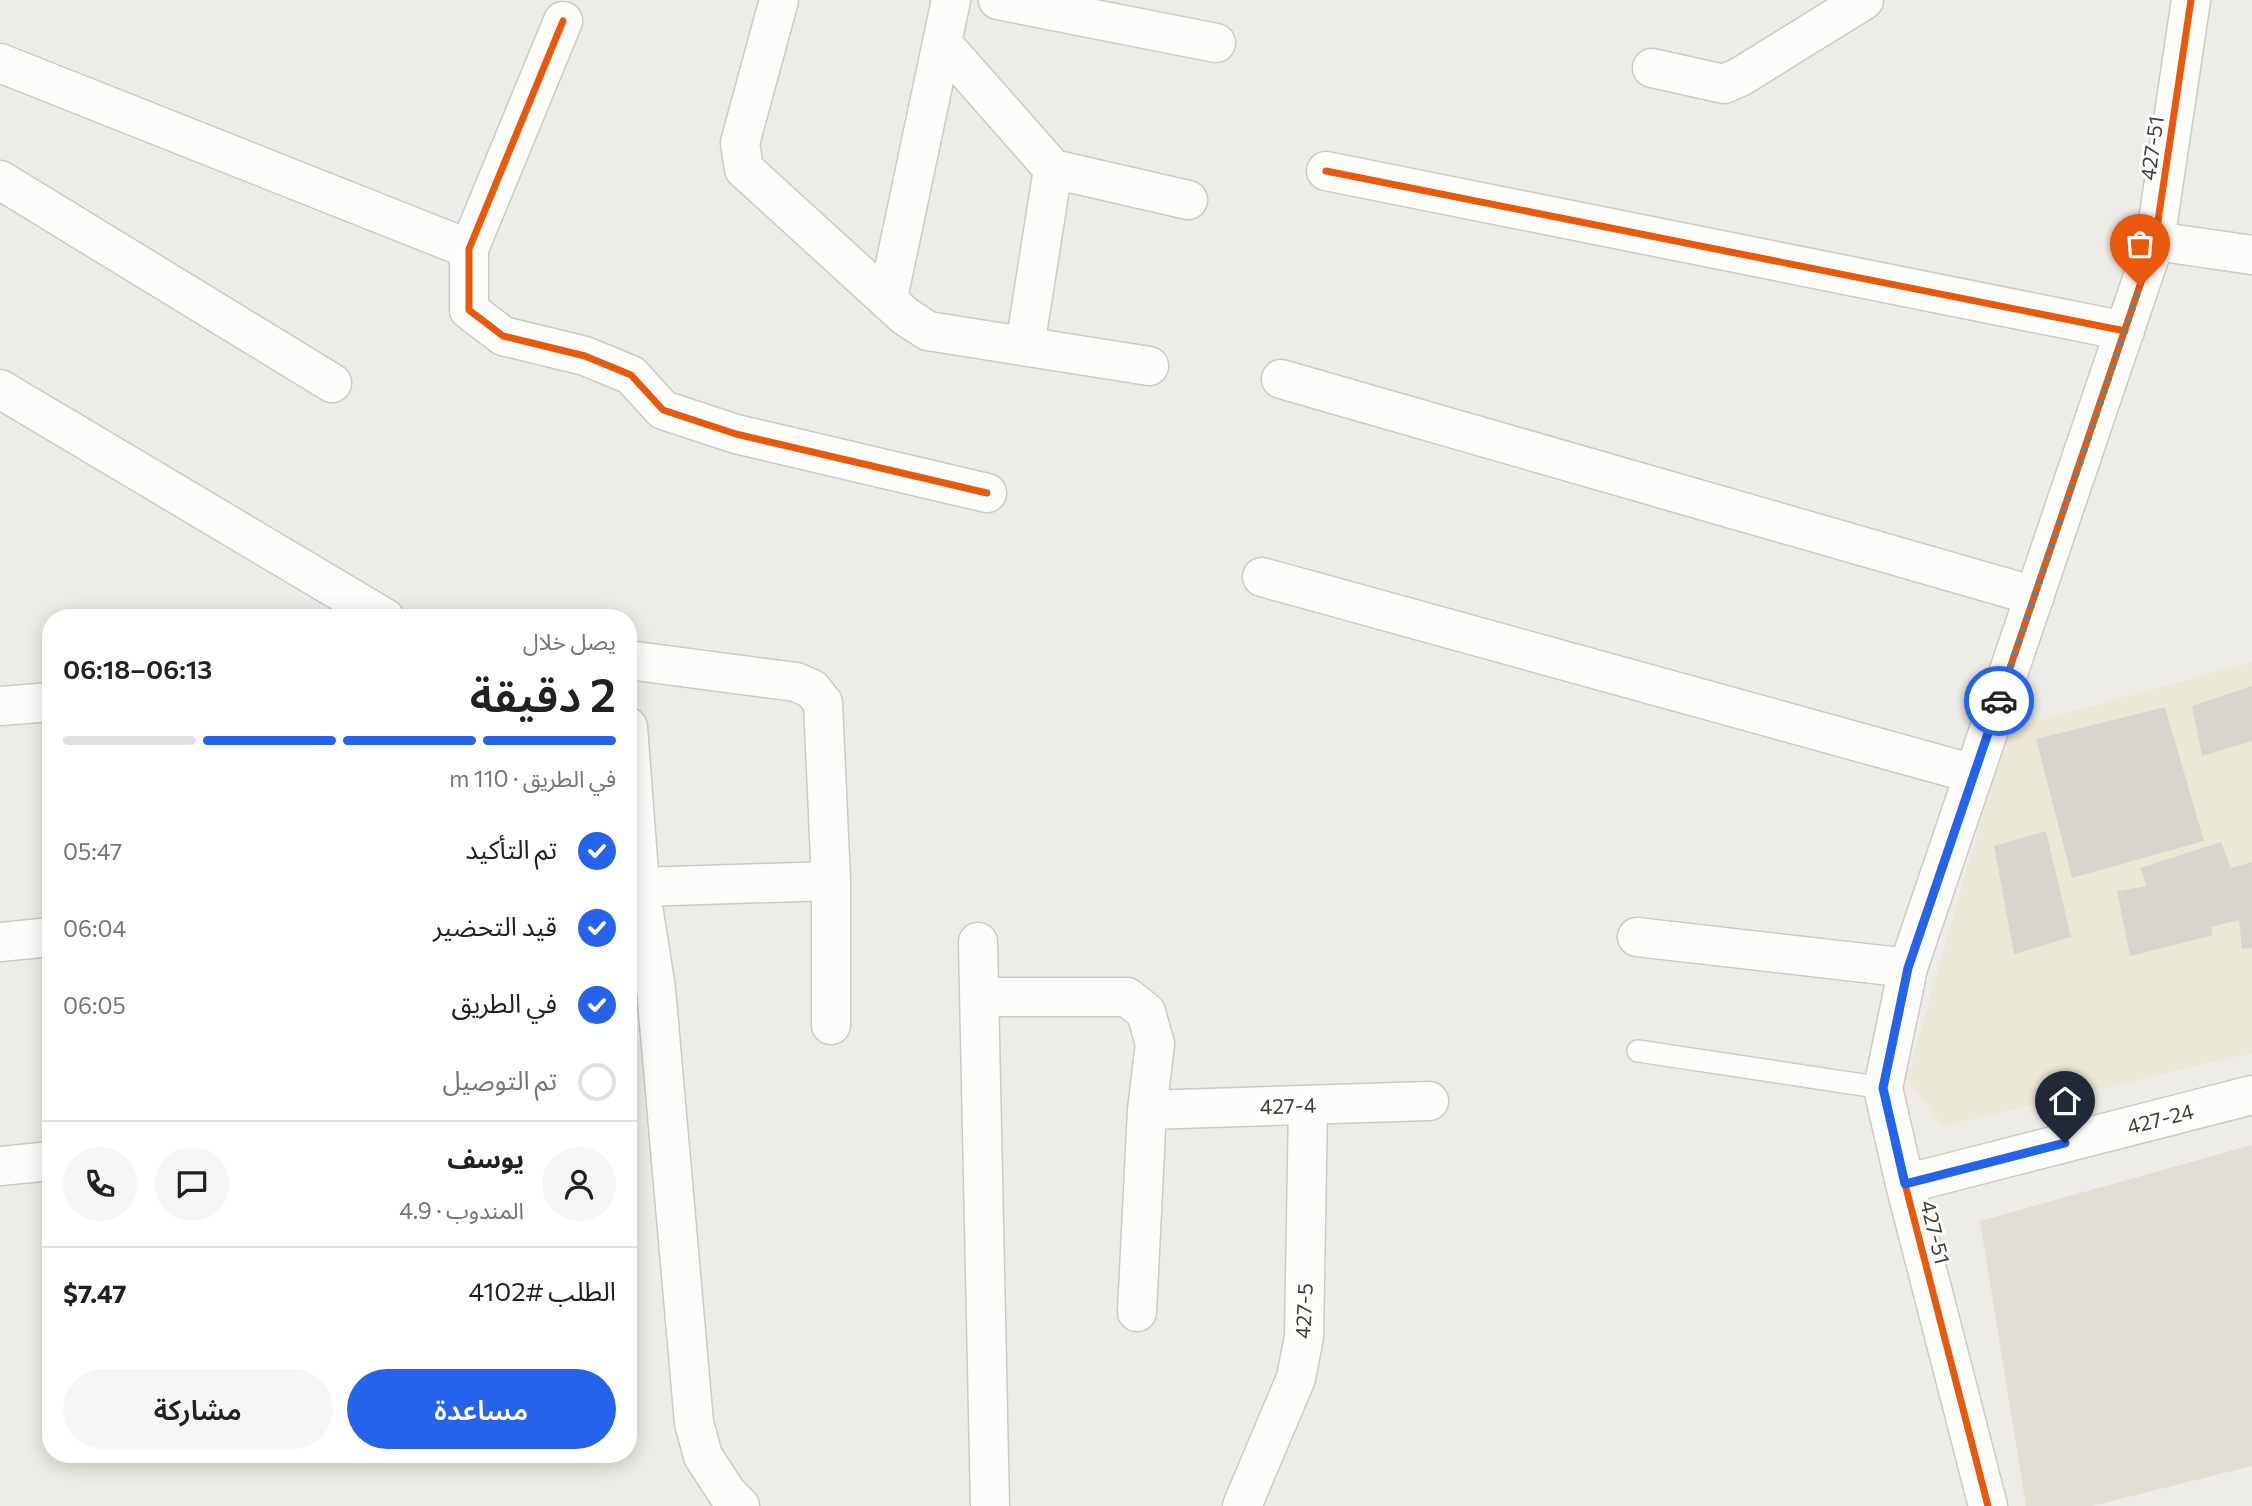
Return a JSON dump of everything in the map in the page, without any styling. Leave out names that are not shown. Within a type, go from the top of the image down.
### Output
[{"type":"street","points":[[779,0],[740,143],[744,169],[905,316],[928,331],[1149,366]]},
{"type":"street","points":[[888,298],[951,0]]},
{"type":"street","points":[[998,0],[1216,43]]},
{"type":"street","points":[[1652,68],[1724,84],[1740,78],[1864,0]]},
{"type":"street","name":"427-51","points":[[1988,1506],[1883,1088],[1908,968],[2155,241],[2191,0]]},
{"type":"street","points":[[563,20],[469,249],[469,310],[503,336],[585,356],[631,375],[663,410],[736,434],[987,493]]},
{"type":"street","points":[[942,43],[1053,169],[1188,200]]},
{"type":"street","points":[[0,62],[469,249]]},
{"type":"street","points":[[1025,346],[1053,169]]},
{"type":"street","points":[[1326,171],[2125,331]]},
{"type":"street","points":[[0,180],[332,383]]},
{"type":"street","points":[[2155,241],[2252,255]]},
{"type":"street","points":[[1281,379],[2035,596]]},
{"type":"street","points":[[0,389],[370,609]]},
{"type":"street","points":[[1262,577],[1974,774]]},
{"type":"street","points":[[637,661],[796,682],[812,689],[823,703],[831,881],[831,1025]]},
{"type":"street","points":[[0,706],[42,703]]},
{"type":"street","points":[[637,847],[642,991],[694,1423],[703,1456],[727,1493],[740,1506]]},
{"type":"street","points":[[640,887],[831,881]]},
{"type":"street","points":[[1637,937],[1908,968]]},
{"type":"street","points":[[0,942],[42,938]]},
{"type":"street","points":[[978,942],[990,1506]]},
{"type":"street","points":[[980,997],[1127,998],[1146,1013],[1155,1044],[1147,1110],[1137,1312]]},
{"type":"street","name":"427-24","points":[[1905,1184],[2252,1095]]},
{"type":"street","name":"427-4","points":[[1147,1110],[1429,1101]]},
{"type":"street","name":"427-5","points":[[1241,1506],[1296,1378],[1304,1337],[1308,1105]]},
{"type":"street","points":[[0,1166],[42,1162]]},
{"type":"lane","points":[[1638,1051],[1883,1088]]},
{"type":"shaded area","points":[[2252,662],[2252,1053],[1943,1126],[1907,1078],[2007,729]]},
{"type":"shaded area","points":[[2252,1145],[2252,1466],[2092,1506],[2026,1506],[1980,1221]]},
{"type":"building","points":[[2252,686],[2252,741],[2202,756],[2192,706]]},
{"type":"building","points":[[2165,707],[2204,841],[2072,878],[2036,739]]},
{"type":"building","points":[[2046,831],[2071,937],[2014,954],[1994,846]]},
{"type":"building","points":[[2221,842],[2231,868],[2252,862],[2252,948],[2242,949],[2239,920],[2211,927],[2213,935],[2130,956],[2117,891],[2147,886],[2140,868]]},
{"type":"cycle path","points":[[1988,1506],[1883,1088],[1908,968],[2155,241],[2191,0]]},
{"type":"cycle path","points":[[563,21],[469,249],[469,310],[503,336],[585,356],[631,375],[663,410],[736,434],[987,493]]},
{"type":"cycle path","points":[[1326,171],[2125,331]]},
{"type":"way so far","points":[[1999,701],[2140,286]]},
{"type":"route","points":[[1999,701],[1908,968],[1883,1088],[1905,1184],[2065,1143]]}]
